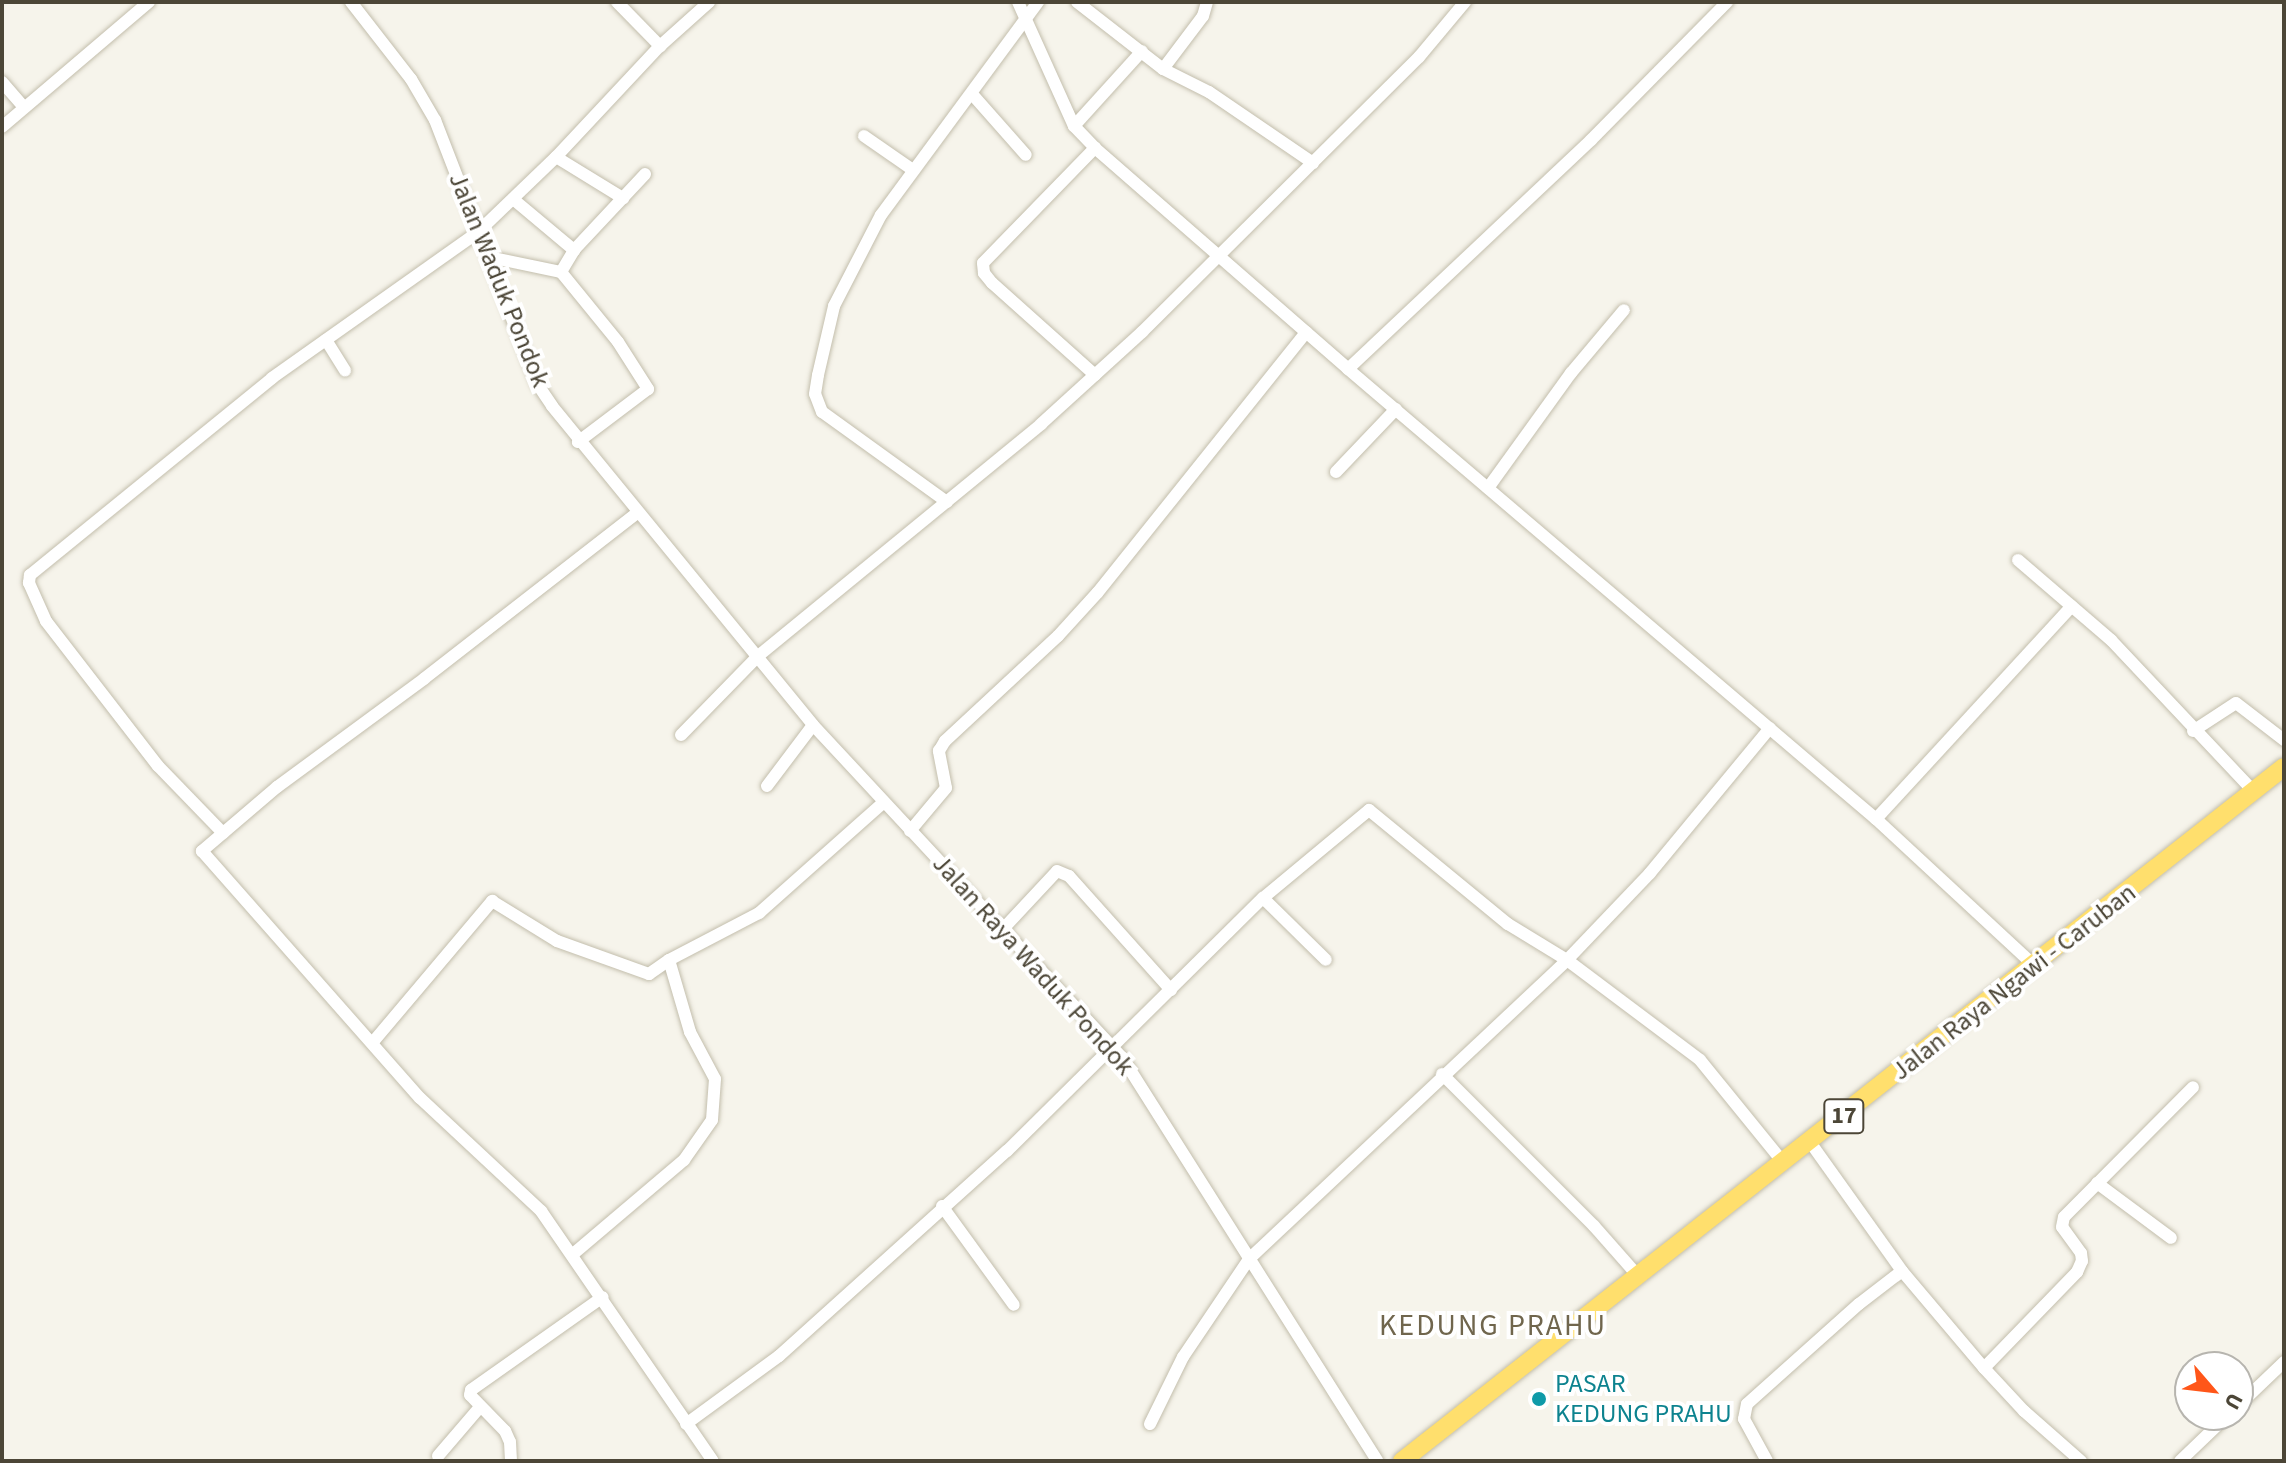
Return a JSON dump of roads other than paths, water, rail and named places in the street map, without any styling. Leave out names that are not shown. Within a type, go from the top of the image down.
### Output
[{"type":"highway","name":"Jalan Raya Ngawi - Caruban","points":[[1402,1461],[2035,966],[2284,767]]},
{"type":"street","points":[[2,127],[149,2]]},
{"type":"street","name":"Jalan Waduk Pondok","points":[[351,2],[423,99],[442,136],[538,385],[578,442],[758,656]]},
{"type":"street","points":[[617,2],[660,46]]},
{"type":"street","points":[[223,833],[158,766],[46,621],[29,583],[30,575],[272,378],[477,233],[556,157],[660,46],[709,2]]},
{"type":"street","points":[[1018,2],[1074,126],[1095,148],[1348,369],[1876,819],[2035,966]]},
{"type":"street","points":[[947,502],[829,419],[817,407],[815,394],[834,306],[881,215],[1038,2]]},
{"type":"street","points":[[1077,2],[1163,69],[1209,92],[1313,163]]},
{"type":"street","points":[[1163,69],[1203,16],[1207,2]]},
{"type":"street","points":[[681,735],[758,656],[947,502],[1095,375],[1419,57],[1465,2]]},
{"type":"street","points":[[1348,369],[1591,140],[1727,2]]},
{"type":"street","points":[[1074,126],[1142,51]]},
{"type":"street","points":[[2,82],[24,107]]},
{"type":"street","points":[[972,94],[1026,155]]},
{"type":"street","points":[[864,136],[913,170]]},
{"type":"street","points":[[1095,148],[983,263],[984,273],[992,283],[1095,375]]},
{"type":"street","points":[[556,157],[623,198]]},
{"type":"street","points":[[561,272],[574,250],[645,174]]},
{"type":"street","points":[[513,199],[574,250]]},
{"type":"street","points":[[489,257],[561,272],[618,342],[648,389],[578,442]]},
{"type":"street","points":[[1488,488],[1571,373],[1624,310]]},
{"type":"street","points":[[910,831],[946,788],[939,751],[945,741],[1058,636],[1098,592],[1306,332]]},
{"type":"street","points":[[326,340],[345,370]]},
{"type":"street","points":[[1336,472],[1396,409]]},
{"type":"street","points":[[637,513],[277,787],[202,851],[420,1098],[541,1211],[713,1461]]},
{"type":"street","points":[[2018,560],[2111,640],[2193,731],[2254,792]]},
{"type":"street","points":[[1876,819],[2072,606]]},
{"type":"street","name":"Jalan Raya Waduk Pondok","points":[[758,656],[813,725],[883,803],[1113,1046],[1377,1461]]},
{"type":"street","points":[[2193,731],[2236,703],[2284,740]]},
{"type":"street","points":[[767,786],[813,725]]},
{"type":"street","points":[[1150,1424],[1183,1357],[1249,1259],[1442,1074],[1567,960],[1650,873],[1770,728]]},
{"type":"street","points":[[373,1042],[492,901],[557,941],[649,974],[669,960],[759,913],[883,803]]},
{"type":"street","points":[[686,1424],[779,1356],[942,1206],[1007,1151],[1263,898],[1369,810],[1508,924],[1567,960],[1700,1060],[1783,1162]]},
{"type":"street","points":[[1003,929],[1057,871],[1069,876],[1171,990]]},
{"type":"street","points":[[1263,898],[1326,960]]},
{"type":"street","points":[[573,1254],[684,1160],[712,1120],[715,1079],[690,1032],[669,960]]},
{"type":"street","points":[[1442,1074],[1594,1226],[1639,1277]]},
{"type":"street","points":[[1984,1368],[2077,1272],[2082,1261],[2081,1253],[2061,1222],[2193,1087]]},
{"type":"street","points":[[1810,1142],[1902,1271],[1984,1368],[2024,1411],[2081,1461]]},
{"type":"street","points":[[2097,1183],[2171,1238]]},
{"type":"street","points":[[942,1206],[1014,1305]]},
{"type":"street","points":[[1767,1461],[1744,1419],[1747,1404],[1859,1304],[1902,1271]]},
{"type":"street","points":[[511,1461],[510,1442],[505,1431],[470,1395],[474,1386],[603,1297]]},
{"type":"street","points":[[2254,1391],[2284,1362]]},
{"type":"street","points":[[438,1456],[480,1407]]},
{"type":"street","points":[[2180,1461],[2211,1431]]},
{"type":"place","name":"PASAR KEDUNG PRAHU","points":[[1539,1399]]},
{"type":"district","name":"KEDUNG PRAHU","points":[[1493,1326]]}]
